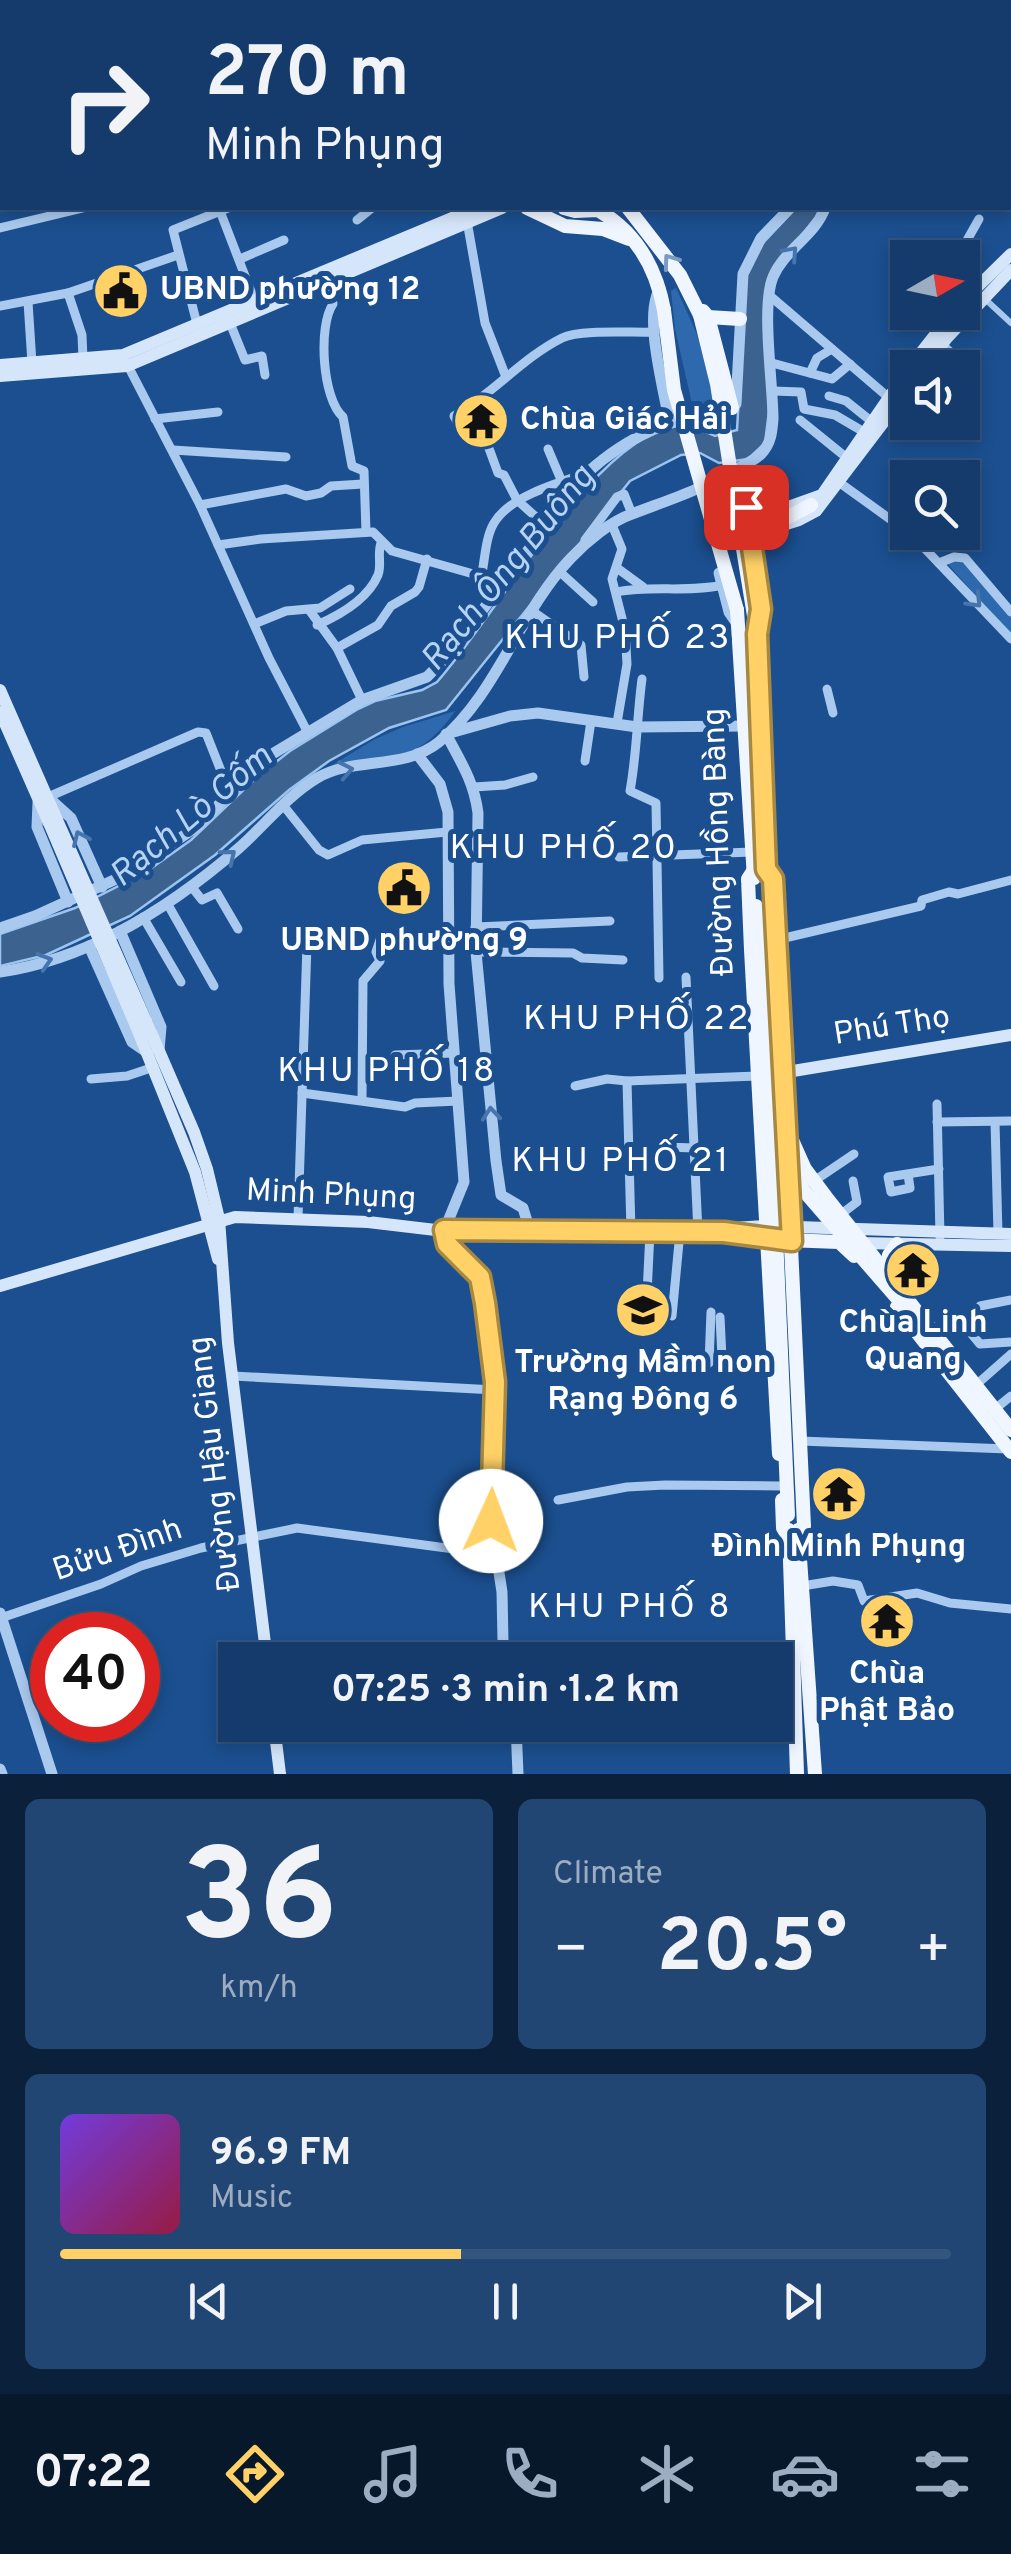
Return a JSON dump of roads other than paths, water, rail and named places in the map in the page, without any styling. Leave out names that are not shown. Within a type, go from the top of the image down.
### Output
[{"type":"main road","points":[[530,210],[557,223],[610,230],[637,244]]},
{"type":"main road","points":[[596,210],[628,232],[653,268],[660,288],[674,390],[738,618]]},
{"type":"main road","points":[[632,210],[667,256],[704,316],[732,408]]},
{"type":"main road","points":[[0,365],[83,359],[125,361],[197,324],[329,282],[470,215]]},
{"type":"main road","points":[[0,376],[125,361],[230,324],[256,306],[470,215]]},
{"type":"main road","points":[[937,350],[1011,254]]},
{"type":"main road","points":[[981,292],[1011,270]]},
{"type":"main road","points":[[704,316],[740,319]]},
{"type":"main road","name":"Đường Hồng Bàng","points":[[704,316],[741,502],[757,634],[759,869],[748,879],[762,1162],[783,1528],[794,1538],[802,1586],[816,1774]]},
{"type":"main road","points":[[923,350],[939,330]]},
{"type":"main road","points":[[741,502],[742,515],[758,525],[816,500],[890,393]]},
{"type":"main road","points":[[751,539],[809,515],[840,483],[890,415]]},
{"type":"main road","name":"Đường Hồng Bàng","points":[[738,618],[752,852],[759,869],[773,879],[780,1119],[798,1291],[804,1526],[794,1538],[797,1774]]},
{"type":"main road","points":[[0,690],[43,799]]},
{"type":"main road","points":[[0,712],[43,799]]},
{"type":"main road","name":"Đường Hậu Giang","points":[[43,799],[154,1057],[207,1169],[265,1642]]},
{"type":"main road","points":[[759,869],[794,1538]]},
{"type":"main road","points":[[761,906],[784,1154],[804,1191],[881,1276],[1010,1446]]},
{"type":"main road","name":"Phú Thọ","points":[[781,1073],[1011,1035]]},
{"type":"main road","points":[[780,1119],[814,1180],[853,1229],[867,1236],[886,1270],[1011,1430]]},
{"type":"main road","points":[[780,1119],[792,1514]]},
{"type":"main road","points":[[762,1162],[777,1167],[787,1161]]},
{"type":"main road","name":"Minh Phụng","points":[[2,1286],[213,1221],[298,1218],[444,1230],[767,1232],[839,1242],[867,1236],[940,1238],[1011,1246]]},
{"type":"main road","name":"Minh Phụng","points":[[792,1234],[853,1229]]},
{"type":"main road","name":"Minh Phụng","points":[[867,1236],[896,1244],[1004,1234]]},
{"type":"main road","points":[[857,1258],[867,1236]]},
{"type":"main road","points":[[839,1242],[857,1258],[1010,1446]]},
{"type":"main road","points":[[886,1270],[896,1244]]},
{"type":"main road","points":[[276,1742],[280,1774]]},
{"type":"street","points":[[0,228],[75,210]]},
{"type":"street","points":[[197,324],[173,230],[222,210]]},
{"type":"street","points":[[224,210],[256,306]]},
{"type":"street","points":[[357,220],[370,210]]},
{"type":"street","points":[[0,928],[102,887],[195,828],[260,764],[307,731],[362,700],[427,676],[449,654],[587,474],[620,446],[669,421],[732,408],[738,396],[740,286],[747,262],[768,228],[788,210]]},
{"type":"street","points":[[571,557],[612,525],[632,514],[697,492],[754,460],[768,444],[773,391],[769,295],[780,265],[815,227],[824,210]]},
{"type":"street","points":[[470,215],[485,323],[506,378]]},
{"type":"street","points":[[967,240],[979,219]]},
{"type":"street","points":[[240,259],[284,240]]},
{"type":"street","points":[[0,306],[68,294],[178,256]]},
{"type":"street","points":[[329,282],[333,304],[326,314],[324,363],[335,410],[343,416],[352,466],[364,470],[366,532]]},
{"type":"street","points":[[660,288],[653,300],[655,332],[669,421]]},
{"type":"street","points":[[981,292],[1011,322]]},
{"type":"street","points":[[68,294],[82,335],[83,359]]},
{"type":"street","points":[[769,295],[888,396]]},
{"type":"street","points":[[28,302],[32,363]]},
{"type":"street","points":[[230,324],[245,360],[262,356],[265,376]]},
{"type":"street","points":[[546,526],[517,500],[504,475],[498,473],[483,432],[466,438],[454,416],[480,401],[564,336],[655,332]]},
{"type":"street","points":[[941,344],[948,350]]},
{"type":"street","points":[[832,348],[806,372],[801,392],[804,409],[867,427]]},
{"type":"street","points":[[125,361],[173,450],[307,731]]},
{"type":"street","points":[[772,363],[832,379],[850,364]]},
{"type":"street","points":[[773,391],[801,392]]},
{"type":"street","points":[[829,396],[846,401],[867,427]]},
{"type":"street","points":[[155,419],[218,412]]},
{"type":"street","points":[[800,420],[846,458]]},
{"type":"street","points":[[548,449],[562,482]]},
{"type":"street","points":[[173,450],[286,457]]},
{"type":"street","name":"Đường Hồng Bàng","points":[[739,468],[741,502],[751,539],[761,609],[757,634]]},
{"type":"street","points":[[482,578],[494,523],[517,500],[587,474]]},
{"type":"street","points":[[840,483],[890,519]]},
{"type":"street","points":[[200,505],[286,490],[306,496],[330,486],[363,484]]},
{"type":"street","name":"Đường Hồng Bàng","points":[[697,492],[729,612],[738,618]]},
{"type":"street","points":[[0,972],[43,962],[120,932],[191,886],[312,782],[333,771],[391,763],[417,754],[446,734],[481,693],[532,611],[617,497],[627,497],[632,514]]},
{"type":"street","points":[[612,525],[622,548],[612,579],[625,630],[627,664],[617,723]]},
{"type":"street","points":[[218,545],[366,532],[377,535],[392,552],[482,578],[496,592]]},
{"type":"street","points":[[318,624],[336,617],[363,596],[379,572],[381,543]]},
{"type":"street","points":[[926,550],[1011,639]]},
{"type":"street","points":[[939,563],[954,556],[965,558],[1011,612]]},
{"type":"street","points":[[337,648],[378,625],[391,606],[415,592],[427,560]]},
{"type":"street","points":[[617,568],[642,587]]},
{"type":"street","points":[[560,572],[593,602]]},
{"type":"street","points":[[617,592],[642,587],[694,591],[723,585]]},
{"type":"street","points":[[254,624],[291,610],[310,611],[350,590]]},
{"type":"street","points":[[310,611],[337,648],[362,700]]},
{"type":"street","points":[[532,611],[580,645],[584,677]]},
{"type":"street","points":[[642,679],[638,746],[630,790],[656,803],[660,978]]},
{"type":"street","points":[[827,688],[833,713]]},
{"type":"street","points":[[446,734],[524,714],[637,727],[744,726]]},
{"type":"street","points":[[585,760],[591,720]]},
{"type":"street","points":[[43,799],[198,732],[206,733],[223,776]]},
{"type":"street","points":[[446,734],[474,787],[478,813],[476,952],[501,1196],[523,1208],[526,1231]]},
{"type":"street","points":[[417,754],[434,773],[447,802],[448,937],[464,1182],[444,1230],[447,1244],[480,1277],[490,1333],[494,1390],[490,1508],[502,1592],[502,1642]]},
{"type":"street","points":[[474,787],[533,776]]},
{"type":"street","points":[[43,799],[71,818],[102,887]]},
{"type":"street","points":[[43,799],[37,827],[68,902]]},
{"type":"street","points":[[283,806],[319,850],[328,855],[362,840],[447,832]]},
{"type":"street","points":[[619,857],[752,852]]},
{"type":"street","points":[[776,940],[921,906],[922,900],[950,892],[958,894],[1011,880]]},
{"type":"street","points":[[191,886],[202,900],[217,893],[238,930]]},
{"type":"street","points":[[166,902],[214,986]]},
{"type":"street","points":[[143,917],[181,982]]},
{"type":"street","points":[[475,927],[610,920]]},
{"type":"street","name":"Đường Hậu Giang","points":[[88,946],[132,1042],[154,1057],[161,1027],[120,932]]},
{"type":"street","points":[[362,1100],[363,981],[380,961],[376,952],[381,937],[448,937]]},
{"type":"street","points":[[298,1218],[306,944],[310,939],[346,938]]},
{"type":"street","points":[[476,952],[573,952],[582,958],[623,960]]},
{"type":"street","points":[[686,977],[698,1232]]},
{"type":"street","points":[[394,1055],[454,1053]]},
{"type":"street","points":[[90,1078],[126,1076],[154,1057]]},
{"type":"street","points":[[575,1086],[608,1079],[758,1076]]},
{"type":"street","points":[[626,1081],[631,1232]]},
{"type":"street","points":[[302,1093],[405,1108],[416,1103],[458,1101]]},
{"type":"street","points":[[936,1104],[940,1238]]},
{"type":"street","points":[[938,1122],[1011,1122]]},
{"type":"street","points":[[995,1122],[1004,1234]]},
{"type":"street","points":[[664,1147],[695,1148]]},
{"type":"street","points":[[814,1180],[854,1154]]},
{"type":"street","points":[[908,1174],[939,1169]]},
{"type":"street","points":[[840,1215],[857,1202],[853,1181]]},
{"type":"street","points":[[646,1294],[650,1232]]},
{"type":"street","points":[[672,1316],[680,1232]]},
{"type":"street","points":[[980,1306],[1011,1300]]},
{"type":"street","points":[[709,1363],[715,1314],[722,1358]]},
{"type":"street","points":[[965,1326],[980,1344],[1011,1342]]},
{"type":"street","points":[[976,1385],[1011,1354]]},
{"type":"street","points":[[233,1376],[494,1390]]},
{"type":"street","points":[[995,1410],[1011,1396]]},
{"type":"street","points":[[800,1441],[1010,1446]]},
{"type":"street","points":[[558,1500],[627,1487],[781,1486]]},
{"type":"street","name":"Bửu Đình","points":[[1,1616],[101,1584],[141,1566],[297,1528],[454,1549],[465,1558],[494,1552]]},
{"type":"street","points":[[802,1586],[833,1580],[858,1585],[864,1601],[917,1593],[950,1603],[1011,1609]]},
{"type":"street","points":[[937,1608],[950,1603]]},
{"type":"street","points":[[1,1616],[52,1774]]},
{"type":"street","points":[[517,1742],[518,1774]]},
{"type":"place","name":"UBND phường 12","points":[[121,291]]},
{"type":"place","name":"Chùa Giác Hải","points":[[481,421]]},
{"type":"place","name":"UBND phường 9","points":[[404,888]]},
{"type":"place","name":"Chùa Linh Quang","points":[[913,1270]]},
{"type":"place","name":"Trường Mầm non Rạng Đông 6","points":[[643,1310]]},
{"type":"place","name":"Đình Minh Phụng","points":[[839,1494]]},
{"type":"place","name":"Chùa Phật Bảo","points":[[887,1621]]},
{"type":"district","name":"KHU PHỐ 23","points":[[618,639]]},
{"type":"district","name":"KHU PHỐ 20","points":[[564,849]]},
{"type":"district","name":"KHU PHỐ 22","points":[[637,1020]]},
{"type":"district","name":"KHU PHỐ 18","points":[[387,1072]]},
{"type":"district","name":"KHU PHỐ 21","points":[[621,1162]]},
{"type":"district","name":"KHU PHỐ 8","points":[[630,1608]]},
{"type":"water label","name":"Rạch Ông Buông","points":[[509,569]]},
{"type":"water label","name":"Rạch Lò Gốm","points":[[192,817]]}]
